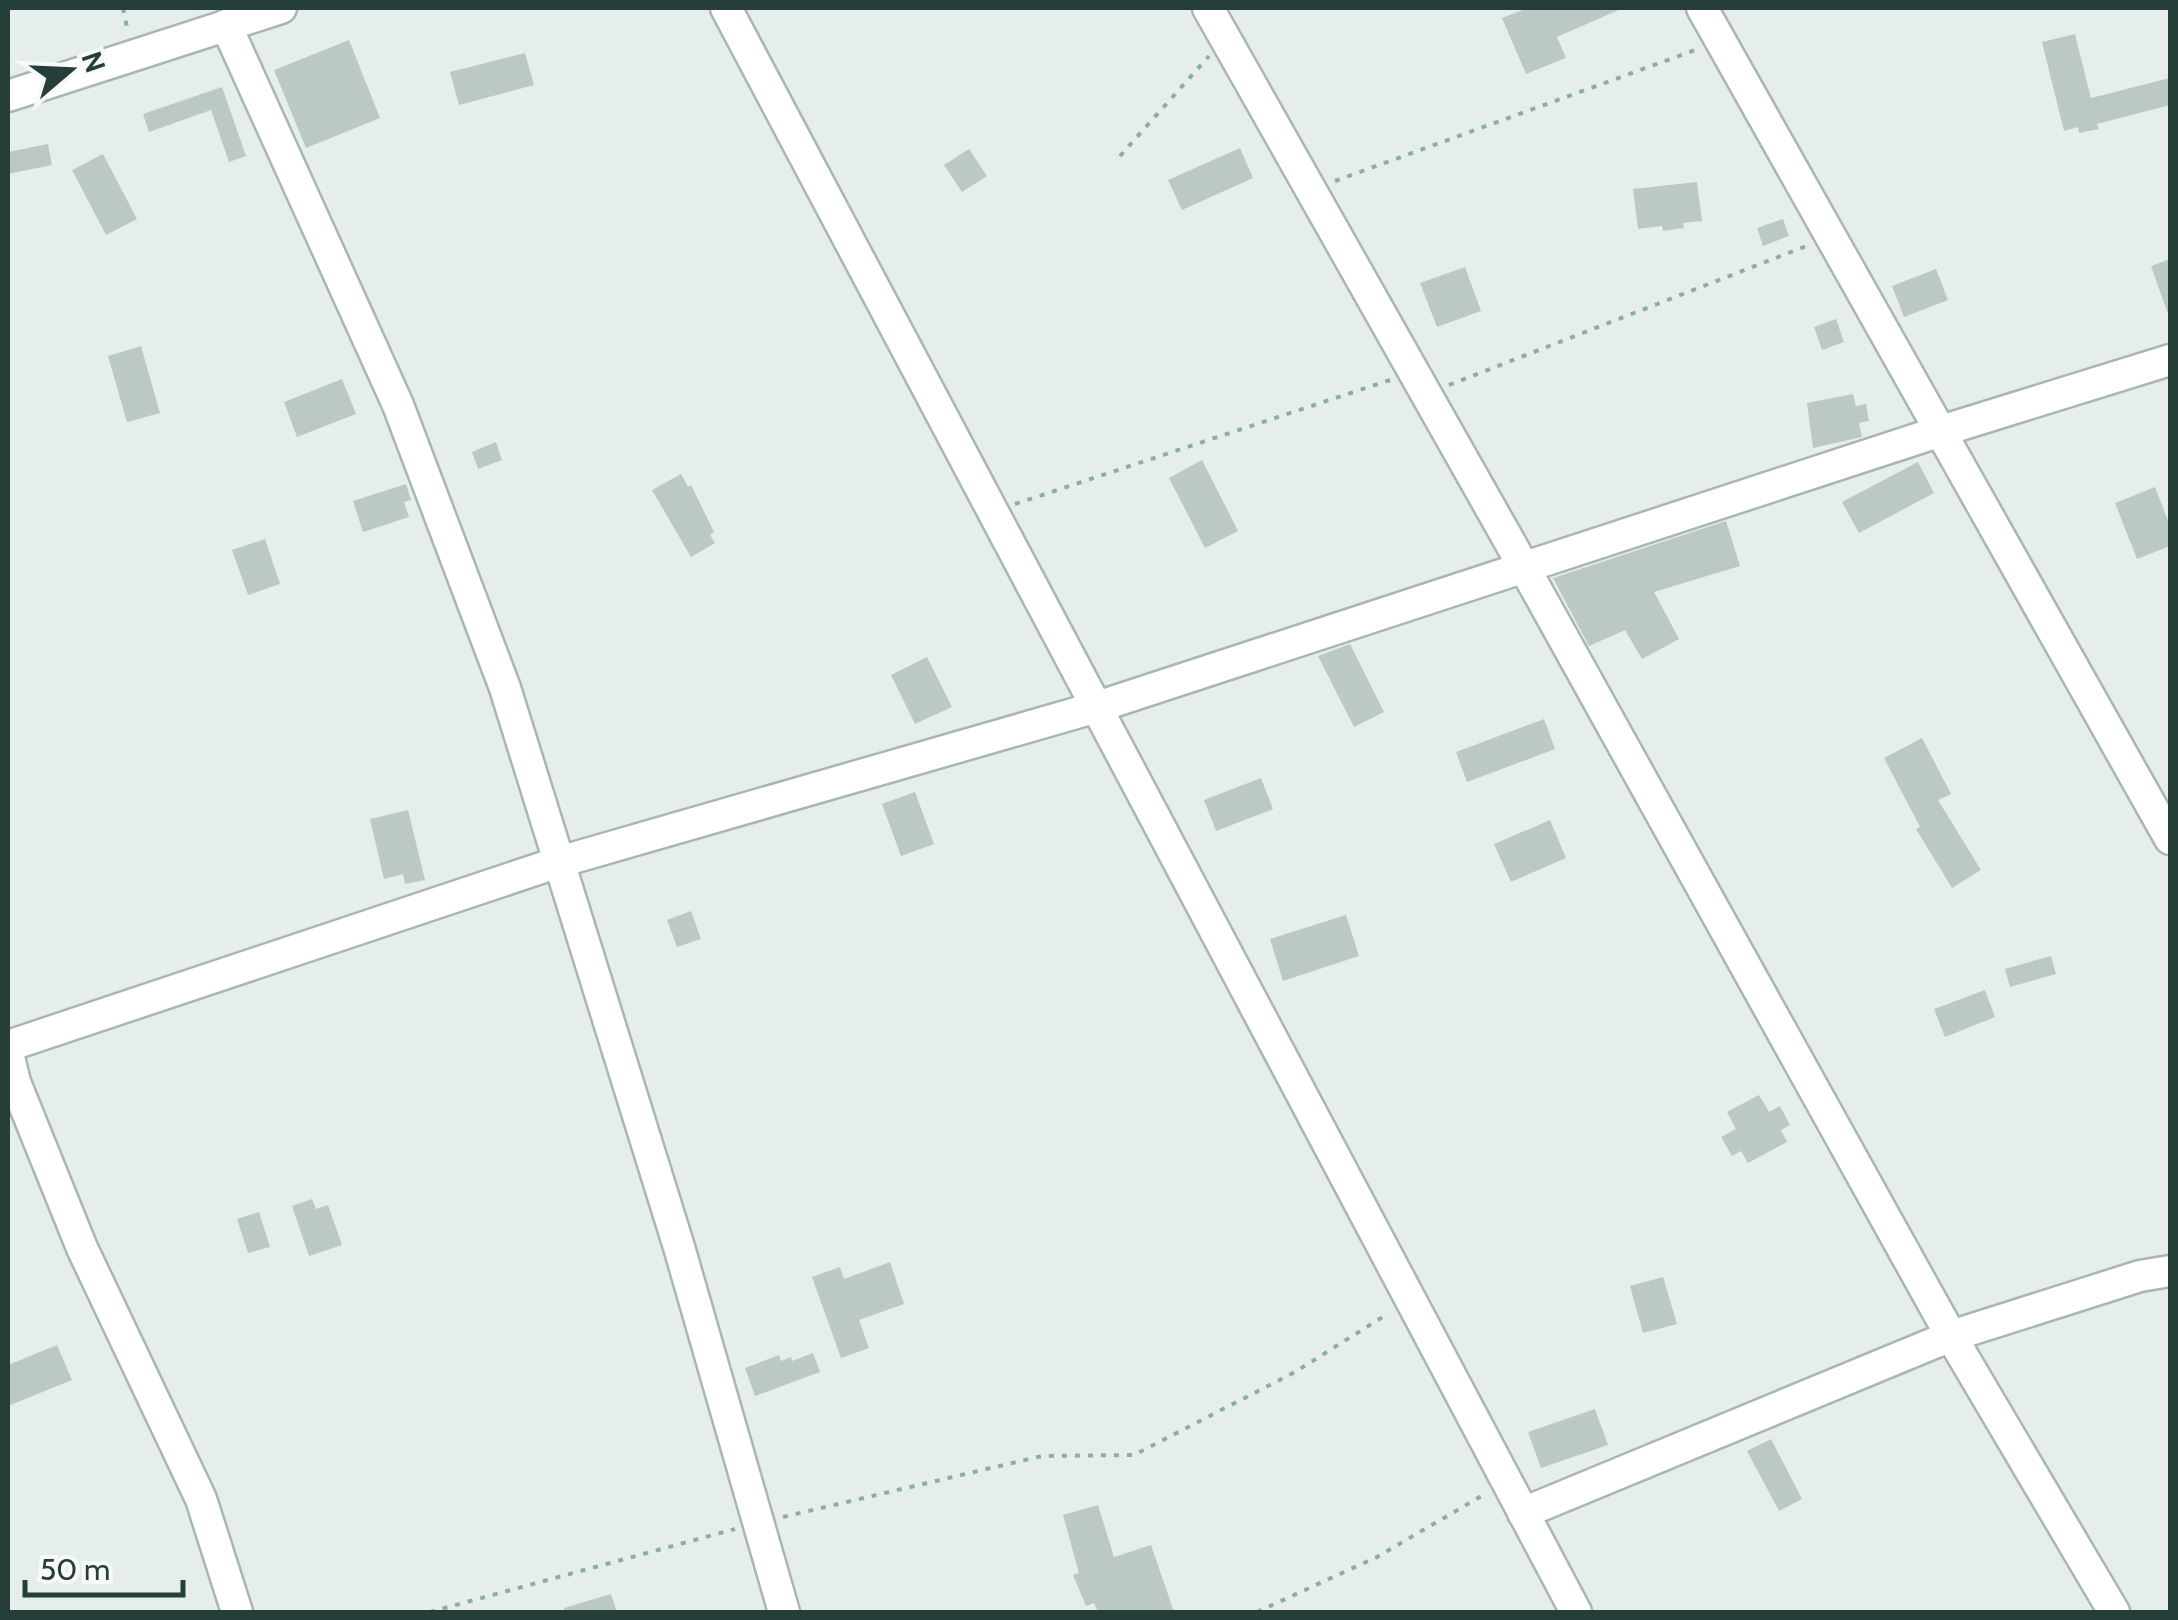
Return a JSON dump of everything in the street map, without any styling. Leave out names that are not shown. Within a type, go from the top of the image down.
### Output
[{"type":"street","points":[[8,96],[281,8]]},
{"type":"street","points":[[726,8],[1576,1612]]},
{"type":"street","points":[[1208,8],[1526,569],[1951,1336],[2114,1612]]},
{"type":"street","points":[[1702,8],[2170,839]]},
{"type":"street","points":[[226,25],[398,405],[504,688],[674,1229],[784,1612]]},
{"type":"street","points":[[237,1612],[201,1499],[82,1248],[16,1082],[8,1050],[559,862],[1096,707],[2170,360]]},
{"type":"street","points":[[1523,1513],[1951,1336],[2140,1276],[2170,1271]]},
{"type":"path","points":[[1120,156],[1225,38]]},
{"type":"path","points":[[1311,189],[1721,41]]},
{"type":"path","points":[[993,511],[1420,383],[1831,237]]},
{"type":"path","points":[[430,1612],[758,1522],[1042,1456],[1134,1454],[1294,1372],[1410,1300]]},
{"type":"path","points":[[1257,1612],[1377,1556],[1506,1482]]},
{"type":"building","points":[[1528,8],[1623,8],[1557,37],[1566,58],[1526,74],[1502,18]]},
{"type":"building","points":[[2075,34],[2091,98],[2170,78],[2170,105],[2097,124],[2099,129],[2079,133],[2078,127],[2064,131],[2042,42]]},
{"type":"building","points":[[349,40],[380,118],[306,148],[274,70]]},
{"type":"building","points":[[525,53],[534,85],[459,105],[450,72]]},
{"type":"building","points":[[222,87],[246,156],[229,162],[211,110],[149,132],[143,114]]},
{"type":"building","points":[[48,144],[52,165],[8,174],[8,152]]},
{"type":"building","points":[[1240,148],[1253,178],[1182,210],[1168,180]]},
{"type":"building","points":[[969,149],[987,176],[962,192],[944,165]]},
{"type":"building","points":[[103,154],[137,219],[106,235],[72,170]]},
{"type":"building","points":[[1697,182],[1702,221],[1663,231],[1662,226],[1638,229],[1633,189]]},
{"type":"building","points":[[1783,219],[1789,236],[1763,246],[1757,228]]},
{"type":"building","points":[[2170,259],[2170,314],[2168,314],[2151,266]]},
{"type":"building","points":[[1465,267],[1481,311],[1437,327],[1420,283]]},
{"type":"building","points":[[1936,269],[1948,300],[1904,317],[1892,286]]},
{"type":"building","points":[[1836,319],[1844,342],[1822,350],[1814,327]]},
{"type":"building","points":[[141,346],[160,413],[127,422],[108,356]]},
{"type":"building","points":[[342,379],[356,414],[297,437],[284,402]]},
{"type":"building","points":[[1853,394],[1856,406],[1866,404],[1869,421],[1859,423],[1862,437],[1813,448],[1807,403]]},
{"type":"building","points":[[496,442],[502,460],[478,469],[472,452]]},
{"type":"building","points":[[1202,460],[1238,531],[1205,548],[1169,478]]},
{"type":"building","points":[[1918,462],[1934,493],[1859,533],[1842,502]]},
{"type":"building","points":[[681,474],[688,487],[691,485],[714,532],[710,535],[715,543],[691,557],[652,490]]},
{"type":"building","points":[[406,484],[411,500],[404,502],[409,517],[363,532],[353,501]]},
{"type":"building","points":[[2155,487],[2170,526],[2170,546],[2137,559],[2115,503]]},
{"type":"building","points":[[1726,521],[1740,566],[1654,592],[1679,639],[1642,659],[1625,630],[1589,646],[1553,578]]},
{"type":"building","points":[[265,539],[280,584],[248,595],[232,550]]},
{"type":"building","points":[[1350,644],[1384,712],[1354,727],[1318,656]]},
{"type":"building","points":[[927,657],[952,707],[915,724],[891,675]]},
{"type":"building","points":[[1544,719],[1555,749],[1467,782],[1456,752]]},
{"type":"building","points":[[1922,738],[1951,794],[1938,800],[1981,870],[1952,888],[1916,829],[1920,827],[1884,758]]},
{"type":"building","points":[[1261,778],[1273,809],[1216,831],[1204,800]]},
{"type":"building","points":[[915,792],[934,844],[901,856],[882,804]]},
{"type":"building","points":[[408,810],[425,880],[405,884],[403,874],[384,879],[370,819]]},
{"type":"building","points":[[1550,820],[1566,858],[1511,882],[1494,844]]},
{"type":"building","points":[[691,911],[701,939],[677,947],[667,920]]},
{"type":"building","points":[[1346,915],[1359,956],[1283,981],[1270,939]]},
{"type":"building","points":[[2051,956],[2056,974],[2010,987],[2005,969]]},
{"type":"building","points":[[1985,990],[1995,1017],[1945,1037],[1934,1009]]},
{"type":"building","points":[[1759,1095],[1769,1112],[1780,1106],[1790,1125],[1781,1130],[1787,1142],[1748,1163],[1741,1151],[1732,1156],[1721,1137],[1736,1129],[1727,1112]]},
{"type":"building","points":[[312,1199],[316,1209],[328,1205],[342,1245],[309,1256],[292,1206]]},
{"type":"building","points":[[259,1212],[270,1247],[248,1253],[237,1219]]},
{"type":"building","points":[[890,1262],[904,1304],[859,1320],[869,1348],[841,1358],[812,1277],[840,1267],[844,1279]]},
{"type":"building","points":[[1663,1277],[1677,1324],[1643,1333],[1630,1286]]},
{"type":"building","points":[[57,1345],[72,1380],[8,1406],[8,1365]]},
{"type":"building","points":[[813,1353],[820,1372],[755,1396],[745,1368],[779,1355],[781,1361],[791,1357],[792,1361]]},
{"type":"building","points":[[1595,1409],[1608,1445],[1541,1468],[1528,1432]]},
{"type":"building","points":[[1771,1439],[1802,1499],[1779,1511],[1747,1451]]},
{"type":"building","points":[[1098,1505],[1114,1557],[1151,1545],[1174,1612],[1098,1612],[1094,1603],[1086,1606],[1073,1575],[1079,1573],[1063,1515]]},
{"type":"building","points":[[611,1594],[617,1612],[564,1612],[564,1608]]}]
